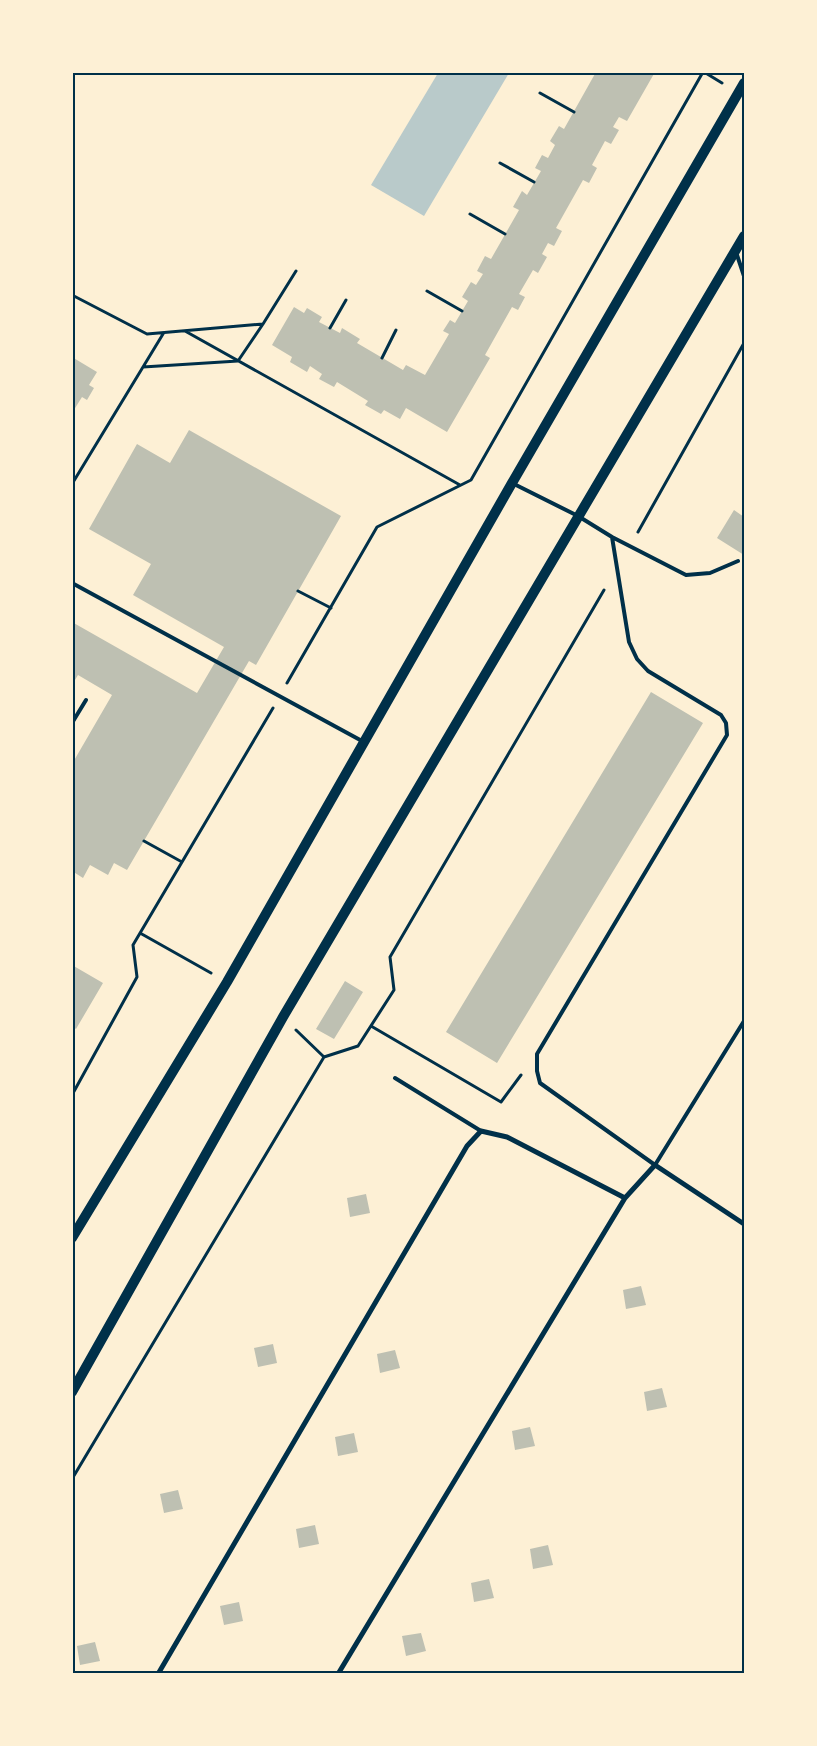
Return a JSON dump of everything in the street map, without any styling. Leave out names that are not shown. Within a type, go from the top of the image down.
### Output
[{"type":"main road","points":[[72,1238],[227,982],[512,483],[744,83]]},
{"type":"main road","points":[[72,1392],[283,1017],[578,516],[744,240]]},
{"type":"street","points":[[158,1674],[467,1146],[481,1131],[506,1137],[625,1198]]},
{"type":"street","points":[[338,1674],[625,1198],[655,1164],[744,1224]]},
{"type":"lane","points":[[736,251],[744,276]]},
{"type":"lane","points":[[512,483],[578,516],[612,537],[686,575],[710,573],[738,561]]},
{"type":"lane","points":[[612,537],[629,642],[637,658],[648,671],[721,715],[726,724],[726,735],[537,1054],[537,1071],[540,1083],[655,1164],[744,1021]]},
{"type":"lane","points":[[72,583],[364,742]]},
{"type":"lane","points":[[72,723],[86,700]]},
{"type":"lane","points":[[395,1078],[481,1131]]},
{"type":"path","points":[[72,1095],[138,977],[133,946],[377,527],[471,480],[703,72]]},
{"type":"path","points":[[540,93],[574,112]]},
{"type":"path","points":[[500,163],[534,182]]},
{"type":"path","points":[[470,214],[506,234]]},
{"type":"path","points":[[238,361],[296,270]]},
{"type":"path","points":[[427,291],[462,311]]},
{"type":"path","points":[[72,295],[147,334],[263,324]]},
{"type":"path","points":[[330,328],[346,300]]},
{"type":"path","points":[[382,358],[396,330]]},
{"type":"path","points":[[185,331],[460,485]]},
{"type":"path","points":[[72,484],[163,333]]},
{"type":"path","points":[[630,546],[744,343]]},
{"type":"path","points":[[143,367],[238,361]]},
{"type":"path","points":[[72,1479],[324,1058],[358,1046],[394,990],[390,957],[617,568]]},
{"type":"path","points":[[298,591],[331,608]]},
{"type":"path","points":[[144,841],[182,862]]},
{"type":"path","points":[[140,933],[227,982]]},
{"type":"path","points":[[283,1017],[324,1058]]},
{"type":"path","points":[[371,1026],[501,1102],[537,1054]]},
{"type":"shaded area","points":[[438,73],[509,73],[424,216],[371,185]]},
{"type":"building","points":[[596,72],[655,72],[627,121],[619,117],[613,127],[619,130],[611,144],[605,141],[592,165],[597,168],[589,183],[583,180],[556,228],[562,231],[554,246],[548,243],[542,254],[547,257],[538,273],[533,270],[519,294],[525,297],[518,310],[512,307],[485,355],[490,358],[447,432],[406,408],[400,419],[384,410],[381,414],[365,405],[368,401],[337,382],[334,387],[319,379],[322,374],[310,366],[307,372],[290,362],[292,357],[272,345],[294,307],[304,313],[307,308],[322,317],[319,322],[340,333],[342,328],[360,339],[357,343],[403,370],[406,365],[425,375],[449,334],[443,331],[450,320],[455,323],[468,301],[462,297],[471,282],[476,285],[483,274],[477,271],[485,256],[491,259],[519,210],[513,207],[522,191],[527,195],[541,171],[535,168],[542,155],[548,158],[555,145],[550,141],[559,126],[564,129]]},
{"type":"building","points":[[72,357],[97,372],[89,385],[94,388],[87,400],[82,397],[72,413]]},
{"type":"building","points":[[189,430],[341,516],[256,665],[249,661],[127,870],[114,863],[108,875],[90,865],[83,878],[72,871],[72,764],[112,695],[78,675],[72,685],[72,622],[197,693],[224,647],[133,595],[151,564],[89,529],[137,444],[170,463]]},
{"type":"building","points":[[734,510],[744,517],[744,555],[717,538]]},
{"type":"building","points":[[651,692],[703,723],[497,1063],[446,1032]]},
{"type":"building","points":[[72,965],[103,983],[76,1029],[72,1026]]},
{"type":"building","points":[[345,981],[363,992],[334,1039],[316,1029]]},
{"type":"building","points":[[366,1194],[370,1213],[350,1217],[347,1198]]},
{"type":"building","points":[[641,1286],[646,1305],[626,1309],[623,1290]]},
{"type":"building","points":[[273,1344],[277,1363],[258,1367],[254,1348]]},
{"type":"building","points":[[395,1350],[400,1368],[380,1373],[377,1354]]},
{"type":"building","points":[[662,1388],[667,1407],[647,1411],[644,1392]]},
{"type":"building","points":[[530,1427],[535,1446],[515,1450],[512,1431]]},
{"type":"building","points":[[354,1433],[358,1452],[338,1456],[335,1437]]},
{"type":"building","points":[[178,1490],[183,1509],[164,1513],[160,1494]]},
{"type":"building","points":[[315,1525],[319,1544],[299,1548],[296,1529]]},
{"type":"building","points":[[548,1545],[553,1565],[533,1569],[530,1549]]},
{"type":"building","points":[[489,1579],[494,1598],[474,1602],[471,1583]]},
{"type":"building","points":[[239,1602],[243,1621],[224,1625],[220,1606]]},
{"type":"building","points":[[421,1633],[426,1651],[406,1656],[402,1636]]},
{"type":"building","points":[[95,1642],[100,1661],[80,1665],[77,1646]]}]
